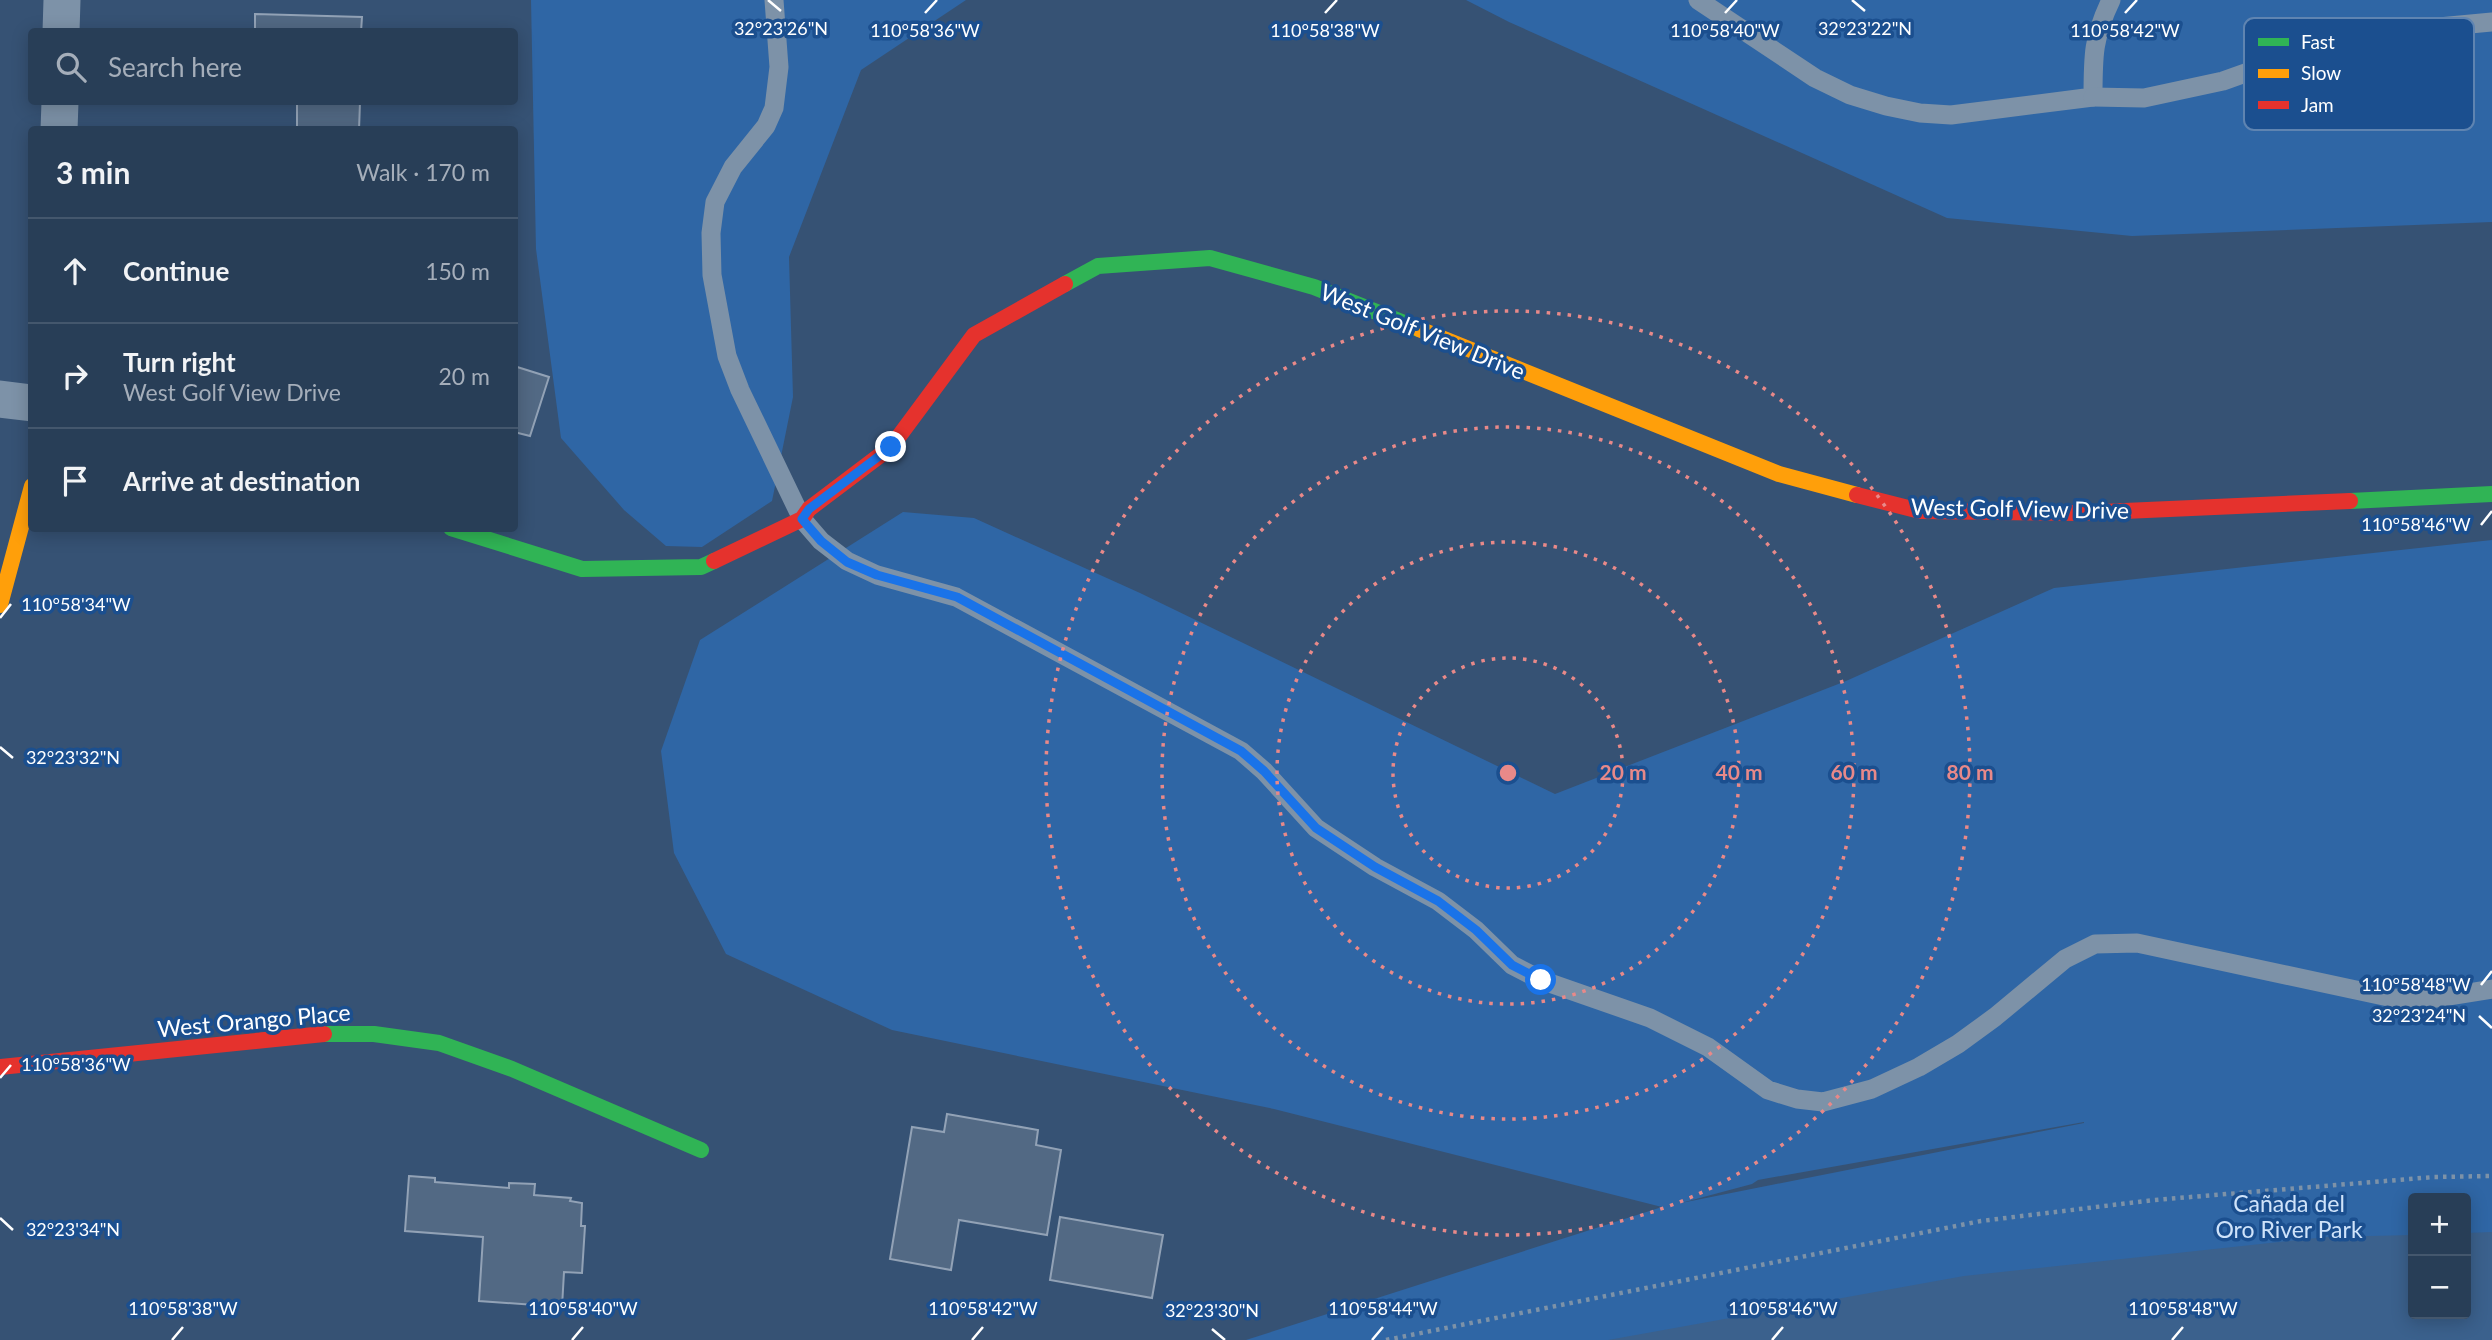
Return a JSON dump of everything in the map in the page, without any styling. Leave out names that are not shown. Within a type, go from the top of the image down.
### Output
[{"type":"street","points":[[61,28],[62,0]]},
{"type":"street","points":[[59,126],[60,105]]},
{"type":"street","name":"West Golf View Drive","points":[[464,532],[582,569],[701,567],[802,519],[809,509],[891,447],[974,335],[1098,266],[1210,258],[1314,286],[1779,474],[1920,511],[2079,513],[2492,494]]},
{"type":"street","points":[[0,400],[28,402]]},
{"type":"street","points":[[0,605],[28,501]]},
{"type":"street","name":"West Orango Place","points":[[0,1067],[315,1034],[374,1034],[439,1043],[500,1065],[701,1150]]},
{"type":"lane","points":[[774,0],[779,67],[774,107],[766,126],[733,167],[715,202],[711,233],[712,275],[727,356],[740,390],[802,519],[821,541],[847,562],[877,575],[957,597],[1241,751],[1264,771],[1316,828],[1375,867],[1438,901],[1476,930],[1512,965],[1541,980],[1650,1018],[1708,1047],[1768,1090],[1797,1099],[1823,1102],[1872,1089],[1920,1067],[1995,1017],[2065,959],[2095,944],[2137,943],[2393,998],[2431,999],[2492,989]]},
{"type":"lane","points":[[1698,0],[1815,78],[1850,95],[1920,113],[1951,115],[2093,97],[2144,98],[2223,81],[2244,74]]},
{"type":"lane","points":[[2093,97],[2093,49],[2100,23],[2111,0]]},
{"type":"lane","points":[[2474,24],[2492,22]]},
{"type":"path","points":[[1386,1340],[1982,1221],[2154,1200],[2434,1177],[2492,1176]]},
{"type":"green space","points":[[531,0],[966,0],[861,70],[789,257],[793,397],[772,501],[702,547],[666,546],[624,510],[561,438],[536,249]]},
{"type":"green space","points":[[1466,0],[2492,0],[2492,222],[2132,236],[1947,218],[1509,22]]},
{"type":"green space","name":"Cañada del Oro River Park","points":[[903,512],[974,518],[1140,593],[1555,794],[1846,681],[2054,588],[2492,540],[2492,1340],[1246,1340],[1662,1207],[1274,1109],[892,1030],[726,954],[674,853],[661,751],[700,640]],"holes":[[[2084,1123],[1681,1203],[1752,1184],[1758,1180]]]},
{"type":"shaded area","points":[[2492,1232],[2492,1340],[1608,1340],[1964,1276],[2326,1237],[2408,1235],[2408,1319],[2471,1319],[2471,1233]]},
{"type":"building","points":[[255,14],[362,17],[361,28],[255,28]]},
{"type":"building","points":[[297,105],[360,105],[359,126],[297,126]]},
{"type":"building","points":[[518,367],[549,377],[530,436],[518,433]]},
{"type":"building","points":[[947,1114],[1038,1130],[1036,1145],[1061,1150],[1047,1235],[959,1220],[951,1270],[890,1259],[912,1127],[944,1132]]},
{"type":"building","points":[[409,1176],[435,1178],[435,1182],[509,1188],[509,1183],[535,1184],[534,1195],[571,1198],[570,1201],[582,1203],[581,1226],[585,1226],[582,1273],[564,1272],[562,1307],[479,1301],[483,1237],[405,1231]]},
{"type":"building","points":[[1060,1217],[1163,1235],[1152,1298],[1050,1280]]},
{"type":"traffic: fast","points":[[1065,284],[1098,266],[1210,258],[1314,287],[1419,329]]},
{"type":"traffic: fast","points":[[2350,501],[2492,494]]},
{"type":"traffic: fast","points":[[464,532],[582,569],[701,567],[714,561]]},
{"type":"traffic: fast","points":[[324,1034],[374,1034],[439,1043],[512,1069],[701,1150]]},
{"type":"traffic: slow","points":[[1419,329],[1779,474],[1857,495]]},
{"type":"traffic: slow","points":[[0,605],[28,501]]},
{"type":"traffic: jam","points":[[714,561],[802,519],[809,509],[891,447],[974,335],[1065,284]]},
{"type":"traffic: jam","points":[[1857,495],[1920,511],[2079,513],[2350,501]]},
{"type":"traffic: jam","points":[[0,1067],[324,1034]]},
{"type":"route","points":[[891,447],[809,509],[802,519],[821,541],[847,562],[877,575],[957,597],[1241,751],[1264,771],[1316,828],[1375,867],[1438,901],[1476,930],[1512,965],[1541,980]]}]
